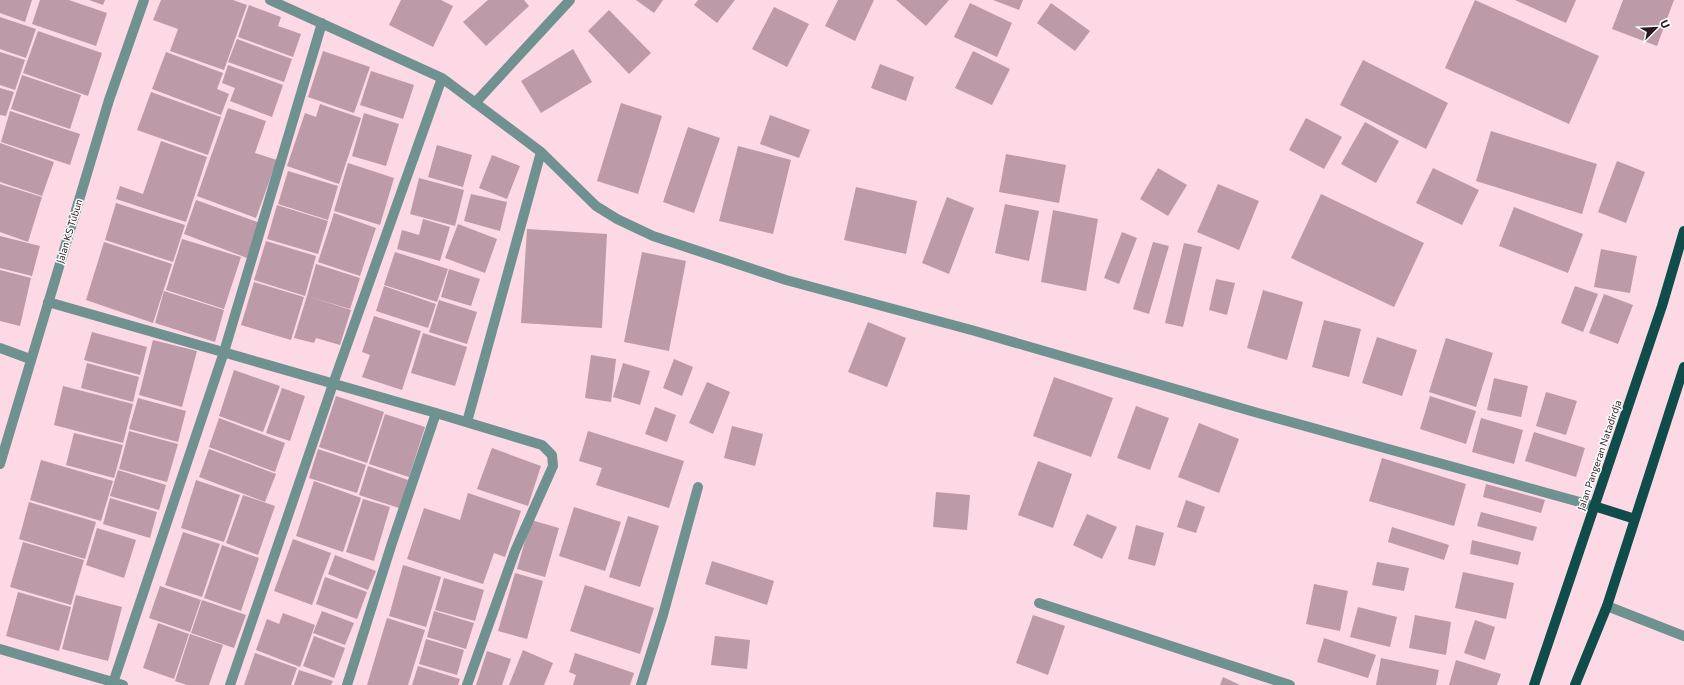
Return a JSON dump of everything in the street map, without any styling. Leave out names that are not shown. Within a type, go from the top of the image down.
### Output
[{"type":"main road","name":"Jalan Pangeran Natadirdja","points":[[1534,685],[1662,306],[1684,231]]},
{"type":"main road","points":[[1575,685],[1607,606],[1684,367]]},
{"type":"main road","points":[[1594,506],[1636,519]]},
{"type":"street","name":"Jalan KS Tubun","points":[[0,464],[30,359],[109,100],[144,0]]},
{"type":"street","points":[[270,0],[442,78],[541,152],[596,206],[617,219],[653,236],[786,280],[975,331],[1251,411],[1594,506]]},
{"type":"street","points":[[474,103],[570,0]]},
{"type":"street","points":[[0,648],[118,684],[224,352],[322,23]]},
{"type":"street","points":[[230,685],[333,384],[442,78]]},
{"type":"street","points":[[468,422],[541,152]]},
{"type":"street","points":[[48,302],[468,422],[542,445],[552,455],[553,466],[548,481],[515,551],[467,685]]},
{"type":"street","points":[[0,348],[30,359]]},
{"type":"street","points":[[347,685],[392,543],[436,413]]},
{"type":"street","points":[[640,685],[663,616],[698,487]]},
{"type":"street","points":[[1038,603],[1290,685]]},
{"type":"street","points":[[1607,606],[1684,636]]},
{"type":"building","points":[[0,0],[32,0],[25,22],[0,13]]},
{"type":"building","points":[[40,0],[69,0],[107,13],[96,46],[32,24]]},
{"type":"building","points":[[89,0],[105,0],[103,5]]},
{"type":"building","points":[[161,0],[233,0],[247,5],[224,70],[170,51],[178,29],[153,20]]},
{"type":"building","points":[[401,0],[441,0],[453,6],[433,47],[389,25]]},
{"type":"building","points":[[488,0],[524,0],[529,6],[486,46],[463,22]]},
{"type":"building","points":[[636,0],[663,0],[654,13]]},
{"type":"building","points":[[698,0],[735,0],[717,23],[694,5]]},
{"type":"building","points":[[838,0],[874,0],[855,41],[825,26]]},
{"type":"building","points":[[896,0],[949,0],[926,26]]},
{"type":"building","points":[[993,0],[1023,0],[1019,10]]},
{"type":"building","points":[[1475,0],[1599,56],[1569,124],[1445,68]]},
{"type":"building","points":[[1515,0],[1576,0],[1566,23]]},
{"type":"building","points":[[1623,0],[1674,0],[1657,46],[1612,29]]},
{"type":"building","points":[[970,3],[1012,23],[997,57],[954,37]]},
{"type":"building","points":[[1051,3],[1090,31],[1075,51],[1037,23]]},
{"type":"building","points":[[249,5],[281,17],[278,26],[301,34],[293,57],[238,37]]},
{"type":"building","points":[[774,7],[809,24],[787,67],[752,49]]},
{"type":"building","points":[[609,10],[651,53],[629,74],[588,31]]},
{"type":"building","points":[[0,17],[36,29],[26,58],[0,49]]},
{"type":"building","points":[[38,31],[102,53],[88,96],[23,73]]},
{"type":"building","points":[[237,39],[292,59],[284,82],[228,62]]},
{"type":"building","points":[[573,49],[592,82],[541,113],[521,81]]},
{"type":"building","points":[[323,51],[370,67],[354,113],[308,97]]},
{"type":"building","points":[[973,51],[1010,69],[992,105],[955,88]]},
{"type":"building","points":[[0,52],[25,60],[15,90],[0,85]]},
{"type":"building","points":[[166,52],[223,73],[217,89],[229,94],[221,115],[152,89]]},
{"type":"building","points":[[1363,60],[1448,103],[1426,149],[1340,105]]},
{"type":"building","points":[[880,64],[914,77],[906,101],[871,88]]},
{"type":"building","points":[[228,65],[283,85],[272,117],[230,101],[235,88],[222,83]]},
{"type":"building","points":[[371,71],[414,85],[403,119],[360,105]]},
{"type":"building","points":[[22,75],[81,95],[70,129],[11,109]]},
{"type":"building","points":[[0,88],[14,92],[6,116],[0,115]]},
{"type":"building","points":[[151,92],[221,117],[208,155],[137,130]]},
{"type":"building","points":[[621,103],[662,116],[638,194],[597,181]]},
{"type":"building","points":[[320,104],[361,118],[339,184],[287,166],[305,113],[316,117]]},
{"type":"building","points":[[228,108],[266,121],[255,153],[277,160],[256,218],[197,196]]},
{"type":"building","points":[[10,111],[80,134],[70,165],[1,142]]},
{"type":"building","points":[[364,113],[399,124],[386,166],[352,156]]},
{"type":"building","points":[[770,115],[810,130],[799,158],[760,144]]},
{"type":"building","points":[[1306,118],[1342,137],[1324,169],[1289,150]]},
{"type":"building","points":[[1365,122],[1399,141],[1376,183],[1341,164]]},
{"type":"building","points":[[688,127],[720,138],[694,213],[663,202]]},
{"type":"building","points":[[1491,131],[1597,164],[1582,214],[1476,181]]},
{"type":"building","points":[[161,141],[207,157],[186,222],[116,199],[120,186],[143,194]]},
{"type":"building","points":[[0,143],[54,162],[42,196],[0,182]]},
{"type":"building","points":[[437,145],[472,155],[463,187],[428,177]]},
{"type":"building","points":[[738,146],[791,160],[773,234],[719,221]]},
{"type":"building","points":[[1006,154],[1066,165],[1059,203],[999,192]]},
{"type":"building","points":[[492,155],[520,166],[507,199],[479,188]]},
{"type":"building","points":[[1617,161],[1645,172],[1626,223],[1598,212]]},
{"type":"building","points":[[348,163],[394,178],[380,225],[334,211]]},
{"type":"building","points":[[1158,168],[1187,185],[1168,216],[1140,199]]},
{"type":"building","points":[[1433,168],[1479,190],[1462,225],[1416,203]]},
{"type":"building","points":[[288,171],[338,186],[328,220],[278,204]]},
{"type":"building","points":[[419,178],[464,190],[455,226],[410,214]]},
{"type":"building","points":[[0,184],[42,197],[28,242],[0,232]]},
{"type":"building","points":[[1218,184],[1259,201],[1239,250],[1197,232]]},
{"type":"building","points":[[856,187],[917,201],[906,254],[844,240]]},
{"type":"building","points":[[471,194],[507,202],[500,231],[464,221]]},
{"type":"building","points":[[1321,194],[1424,243],[1394,307],[1291,258]]},
{"type":"building","points":[[947,197],[974,208],[949,274],[922,263]]},
{"type":"building","points":[[196,200],[260,223],[247,258],[184,234]]},
{"type":"building","points":[[116,203],[185,225],[173,262],[105,240]]},
{"type":"building","points":[[1005,204],[1039,211],[1029,261],[995,253]]},
{"type":"building","points":[[277,205],[328,221],[318,254],[267,239]]},
{"type":"building","points":[[1514,207],[1583,234],[1568,273],[1499,246]]},
{"type":"building","points":[[1053,210],[1098,219],[1086,291],[1041,282]]},
{"type":"building","points":[[334,213],[376,228],[360,276],[318,262]]},
{"type":"building","points":[[423,219],[450,227],[440,261],[397,249],[402,230],[419,235]]},
{"type":"building","points":[[458,224],[497,239],[485,273],[445,258]]},
{"type":"building","points":[[527,229],[607,234],[602,328],[521,323]]},
{"type":"building","points":[[1122,232],[1137,238],[1119,284],[1104,278]]},
{"type":"building","points":[[0,236],[40,246],[32,276],[0,268]]},
{"type":"building","points":[[182,239],[241,257],[224,309],[166,290]]},
{"type":"building","points":[[266,241],[316,256],[305,296],[254,280]]},
{"type":"building","points":[[104,242],[172,264],[153,323],[86,300]]},
{"type":"building","points":[[1153,242],[1169,246],[1149,314],[1133,309]]},
{"type":"building","points":[[1184,243],[1202,247],[1183,327],[1165,323]]},
{"type":"building","points":[[1601,249],[1637,256],[1630,293],[1594,287]]},
{"type":"building","points":[[395,252],[448,269],[437,302],[384,285]]},
{"type":"building","points":[[642,252],[686,261],[669,351],[624,342]]},
{"type":"building","points":[[316,264],[360,278],[350,309],[307,296]]},
{"type":"building","points":[[449,269],[480,279],[471,306],[441,297]]},
{"type":"building","points":[[0,270],[31,278],[20,326],[0,321]]},
{"type":"building","points":[[1216,279],[1235,283],[1227,315],[1209,310]]},
{"type":"building","points":[[254,282],[304,297],[291,340],[241,325]]},
{"type":"building","points":[[384,286],[436,304],[428,328],[376,311]]},
{"type":"building","points":[[1575,286],[1598,294],[1583,332],[1561,323]]},
{"type":"building","points":[[1263,290],[1303,302],[1287,360],[1247,348]]},
{"type":"building","points":[[164,291],[224,310],[215,342],[155,323]]},
{"type":"building","points":[[1604,294],[1633,305],[1618,344],[1589,333]]},
{"type":"building","points":[[307,296],[351,310],[340,345],[316,338],[314,343],[294,338]]},
{"type":"building","points":[[439,300],[477,312],[467,344],[429,332]]},
{"type":"building","points":[[374,316],[421,331],[402,390],[362,377],[370,355],[362,352]]},
{"type":"building","points":[[1324,320],[1361,329],[1349,377],[1312,367]]},
{"type":"building","points":[[868,322],[906,338],[887,387],[848,372]]},
{"type":"building","points":[[92,332],[147,347],[140,375],[84,360]]},
{"type":"building","points":[[423,333],[467,347],[455,386],[411,373]]},
{"type":"building","points":[[1377,337],[1417,350],[1402,396],[1362,383]]},
{"type":"building","points":[[1446,338],[1493,353],[1476,407],[1429,392]]},
{"type":"building","points":[[153,340],[197,351],[182,407],[139,395]]},
{"type":"building","points":[[591,355],[616,359],[611,402],[585,398]]},
{"type":"building","points":[[674,359],[693,367],[682,396],[663,388]]},
{"type":"building","points":[[87,363],[139,377],[133,402],[81,388]]},
{"type":"building","points":[[623,363],[650,371],[640,405],[613,397]]},
{"type":"building","points":[[234,370],[280,386],[263,432],[219,416]]},
{"type":"building","points":[[1054,377],[1113,398],[1091,457],[1033,436]]},
{"type":"building","points":[[1494,378],[1528,386],[1521,417],[1487,410]]},
{"type":"building","points":[[707,382],[730,392],[713,434],[689,423]]},
{"type":"building","points":[[63,386],[133,404],[123,443],[54,425]]},
{"type":"building","points":[[282,388],[305,396],[290,441],[266,433]]},
{"type":"building","points":[[1546,392],[1577,401],[1566,435],[1536,426]]},
{"type":"building","points":[[336,396],[384,412],[367,463],[319,447]]},
{"type":"building","points":[[1430,396],[1476,411],[1466,444],[1420,429]]},
{"type":"building","points":[[138,398],[186,411],[178,442],[129,429]]},
{"type":"building","points":[[1136,406],[1169,418],[1150,470],[1117,458]]},
{"type":"building","points":[[655,407],[676,415],[667,442],[645,434]]},
{"type":"building","points":[[385,414],[425,427],[409,477],[369,464]]},
{"type":"building","points":[[219,418],[285,443],[275,472],[209,447]]},
{"type":"building","points":[[1481,418],[1523,430],[1514,464],[1472,452]]},
{"type":"building","points":[[1199,423],[1239,439],[1219,493],[1178,477]]},
{"type":"building","points":[[732,426],[763,434],[755,466],[724,458]]},
{"type":"building","points":[[129,431],[178,444],[167,482],[119,469]]},
{"type":"building","points":[[588,431],[684,461],[669,508],[596,485],[602,468],[579,461]]},
{"type":"building","points":[[1534,432],[1585,448],[1576,477],[1525,461]]},
{"type":"building","points":[[74,433],[123,445],[114,478],[66,465]]},
{"type":"building","points":[[492,448],[541,466],[528,506],[477,489]]},
{"type":"building","points":[[209,449],[276,474],[265,502],[199,477]]},
{"type":"building","points":[[318,449],[366,465],[357,493],[309,478]]},
{"type":"building","points":[[1382,458],[1466,484],[1454,526],[1369,501]]},
{"type":"building","points":[[41,460],[113,481],[101,521],[30,500]]},
{"type":"building","points":[[1038,461],[1072,474],[1053,528],[1018,515]]},
{"type":"building","points":[[368,466],[408,480],[399,508],[359,495]]},
{"type":"building","points":[[118,470],[166,485],[159,510],[110,496]]},
{"type":"building","points":[[196,480],[240,495],[224,542],[181,528]]},
{"type":"building","points":[[314,481],[361,498],[343,552],[296,536]]},
{"type":"building","points":[[1486,484],[1545,500],[1541,513],[1483,497]]},
{"type":"building","points":[[936,492],[970,495],[967,530],[933,527]]},
{"type":"building","points":[[468,493],[521,511],[505,557],[494,553],[483,584],[407,559],[424,508],[460,520]]},
{"type":"building","points":[[243,495],[275,506],[258,555],[226,543]]},
{"type":"building","points":[[110,498],[157,512],[150,538],[103,524]]},
{"type":"building","points":[[363,499],[390,507],[374,561],[346,552]]},
{"type":"building","points":[[1186,500],[1205,507],[1196,533],[1177,527]]},
{"type":"building","points":[[29,502],[96,522],[85,559],[19,539]]},
{"type":"building","points":[[574,507],[621,522],[605,571],[559,556]]},
{"type":"building","points":[[1481,512],[1537,527],[1533,541],[1477,526]]},
{"type":"building","points":[[1087,514],[1117,527],[1102,559],[1073,545]]},
{"type":"building","points":[[628,516],[659,526],[640,587],[609,577]]},
{"type":"building","points":[[531,520],[559,528],[545,577],[517,569]]},
{"type":"building","points":[[1136,525],[1164,533],[1155,566],[1128,559]]},
{"type":"building","points":[[1392,527],[1449,545],[1444,560],[1388,542]]},
{"type":"building","points":[[97,528],[136,540],[124,578],[86,565]]},
{"type":"building","points":[[183,532],[220,544],[202,597],[165,585]]},
{"type":"building","points":[[293,539],[331,553],[312,605],[274,591]]},
{"type":"building","points":[[1472,540],[1521,552],[1518,565],[1470,554]]},
{"type":"building","points":[[23,542],[84,560],[71,605],[10,587]]},
{"type":"building","points":[[222,545],[259,558],[241,611],[204,598]]},
{"type":"building","points":[[335,555],[376,571],[368,590],[328,574]]},
{"type":"building","points":[[712,561],[774,581],[767,605],[705,584]]},
{"type":"building","points":[[1377,562],[1409,568],[1404,591],[1372,585]]},
{"type":"building","points":[[403,565],[441,577],[426,627],[389,616]]},
{"type":"building","points":[[1463,572],[1514,583],[1506,619],[1455,608]]},
{"type":"building","points":[[515,573],[543,581],[527,639],[498,631]]},
{"type":"building","points":[[325,577],[367,592],[357,619],[316,604]]},
{"type":"building","points":[[444,578],[484,590],[475,621],[435,610]]},
{"type":"building","points":[[1314,584],[1348,591],[1340,631],[1306,624]]},
{"type":"building","points":[[585,585],[654,608],[640,654],[570,631]]},
{"type":"building","points":[[160,586],[201,600],[190,632],[149,618]]},
{"type":"building","points":[[18,592],[71,607],[59,651],[6,636]]},
{"type":"building","points":[[76,595],[122,607],[108,661],[62,649]]},
{"type":"building","points":[[202,600],[246,615],[234,648],[191,633]]},
{"type":"building","points":[[1358,607],[1397,617],[1390,647],[1350,637]]},
{"type":"building","points":[[322,611],[354,623],[345,645],[313,633]]},
{"type":"building","points":[[434,611],[474,623],[466,649],[427,637]]},
{"type":"building","points":[[283,613],[315,625],[300,667],[256,650],[267,619],[279,624]]},
{"type":"building","points":[[1033,615],[1065,626],[1048,675],[1016,663]]},
{"type":"building","points":[[1415,615],[1451,622],[1446,655],[1409,648]]},
{"type":"building","points":[[387,618],[425,630],[408,685],[367,685]]},
{"type":"building","points":[[1475,620],[1495,627],[1485,660],[1464,653]]},
{"type":"building","points":[[158,623],[189,634],[174,679],[143,668]]},
{"type":"building","points":[[190,634],[223,645],[209,685],[187,685],[175,681]]},
{"type":"building","points":[[314,636],[345,648],[334,678],[303,666]]},
{"type":"building","points":[[715,636],[750,640],[747,669],[711,665]]},
{"type":"building","points":[[1324,638],[1376,655],[1368,678],[1317,662]]},
{"type":"building","points":[[426,639],[464,650],[457,675],[419,664]]},
{"type":"building","points":[[523,650],[553,663],[544,685],[509,685]]},
{"type":"building","points":[[487,651],[511,659],[502,685],[476,685]]},
{"type":"building","points":[[255,653],[297,668],[291,685],[244,685]]},
{"type":"building","points":[[575,653],[634,673],[630,685],[573,685],[576,675],[569,672]]},
{"type":"building","points":[[1381,658],[1439,670],[1436,685],[1376,685]]},
{"type":"building","points":[[1456,660],[1501,674],[1497,685],[1449,685]]},
{"type":"building","points":[[418,666],[460,679],[458,685],[412,685]]},
{"type":"building","points":[[299,670],[333,681],[331,685],[294,685]]},
{"type":"building","points":[[1223,677],[1240,685],[1220,685]]}]
